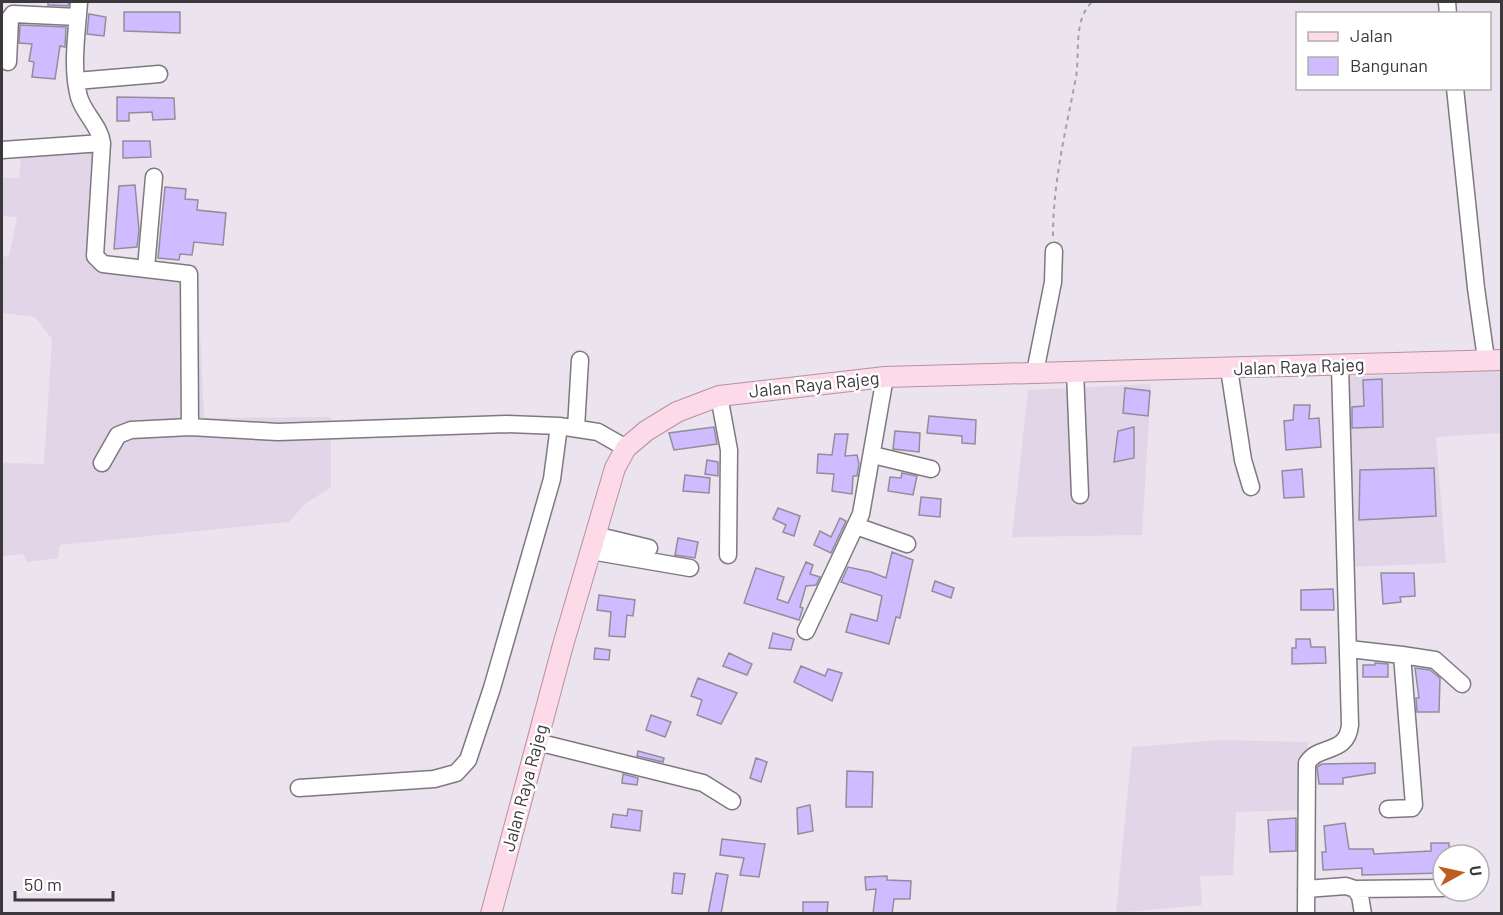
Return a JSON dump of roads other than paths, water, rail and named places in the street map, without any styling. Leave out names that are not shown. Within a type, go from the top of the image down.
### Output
[{"type":"main road","name":"Jalan Raya Rajeg","points":[[491,914],[615,468],[626,448],[677,411],[719,396],[885,377],[1340,366],[1494,359]]},
{"type":"street","points":[[8,62],[10,18],[13,14],[79,9],[76,81],[82,106],[99,132],[102,143],[95,256],[104,264],[186,272],[189,276],[190,427]]},
{"type":"street","points":[[76,81],[159,74]]},
{"type":"street","points":[[1455,90],[1476,288],[1494,359]]},
{"type":"street","points":[[2,150],[102,143]]},
{"type":"street","points":[[146,268],[154,177]]},
{"type":"street","points":[[1035,372],[1049,305],[1054,250]]},
{"type":"street","points":[[299,788],[434,779],[456,773],[468,760],[492,688],[567,427],[580,360]]},
{"type":"street","points":[[1306,914],[1307,763],[1310,758],[1341,744],[1349,736],[1349,649],[1340,366]]},
{"type":"street","points":[[1229,369],[1243,460],[1251,487]]},
{"type":"street","points":[[1075,371],[1080,495]]},
{"type":"street","points":[[806,631],[861,513],[885,377]]},
{"type":"street","points":[[719,396],[729,450],[728,555]]},
{"type":"street","points":[[102,463],[118,435],[131,430],[190,427],[278,432],[506,424],[567,427],[598,432],[626,448]]},
{"type":"street","points":[[873,455],[932,469]]},
{"type":"street","points":[[856,526],[907,544]]},
{"type":"street","points":[[593,543],[649,548]]},
{"type":"street","points":[[593,543],[690,568]]},
{"type":"street","points":[[1349,649],[1435,660],[1462,684]]},
{"type":"street","points":[[1388,809],[1412,808],[1414,805],[1402,655]]},
{"type":"street","points":[[537,742],[704,783],[732,801]]},
{"type":"street","points":[[1306,889],[1346,886],[1355,889],[1431,888]]},
{"type":"street","points":[[1355,889],[1360,896],[1363,914]]}]
